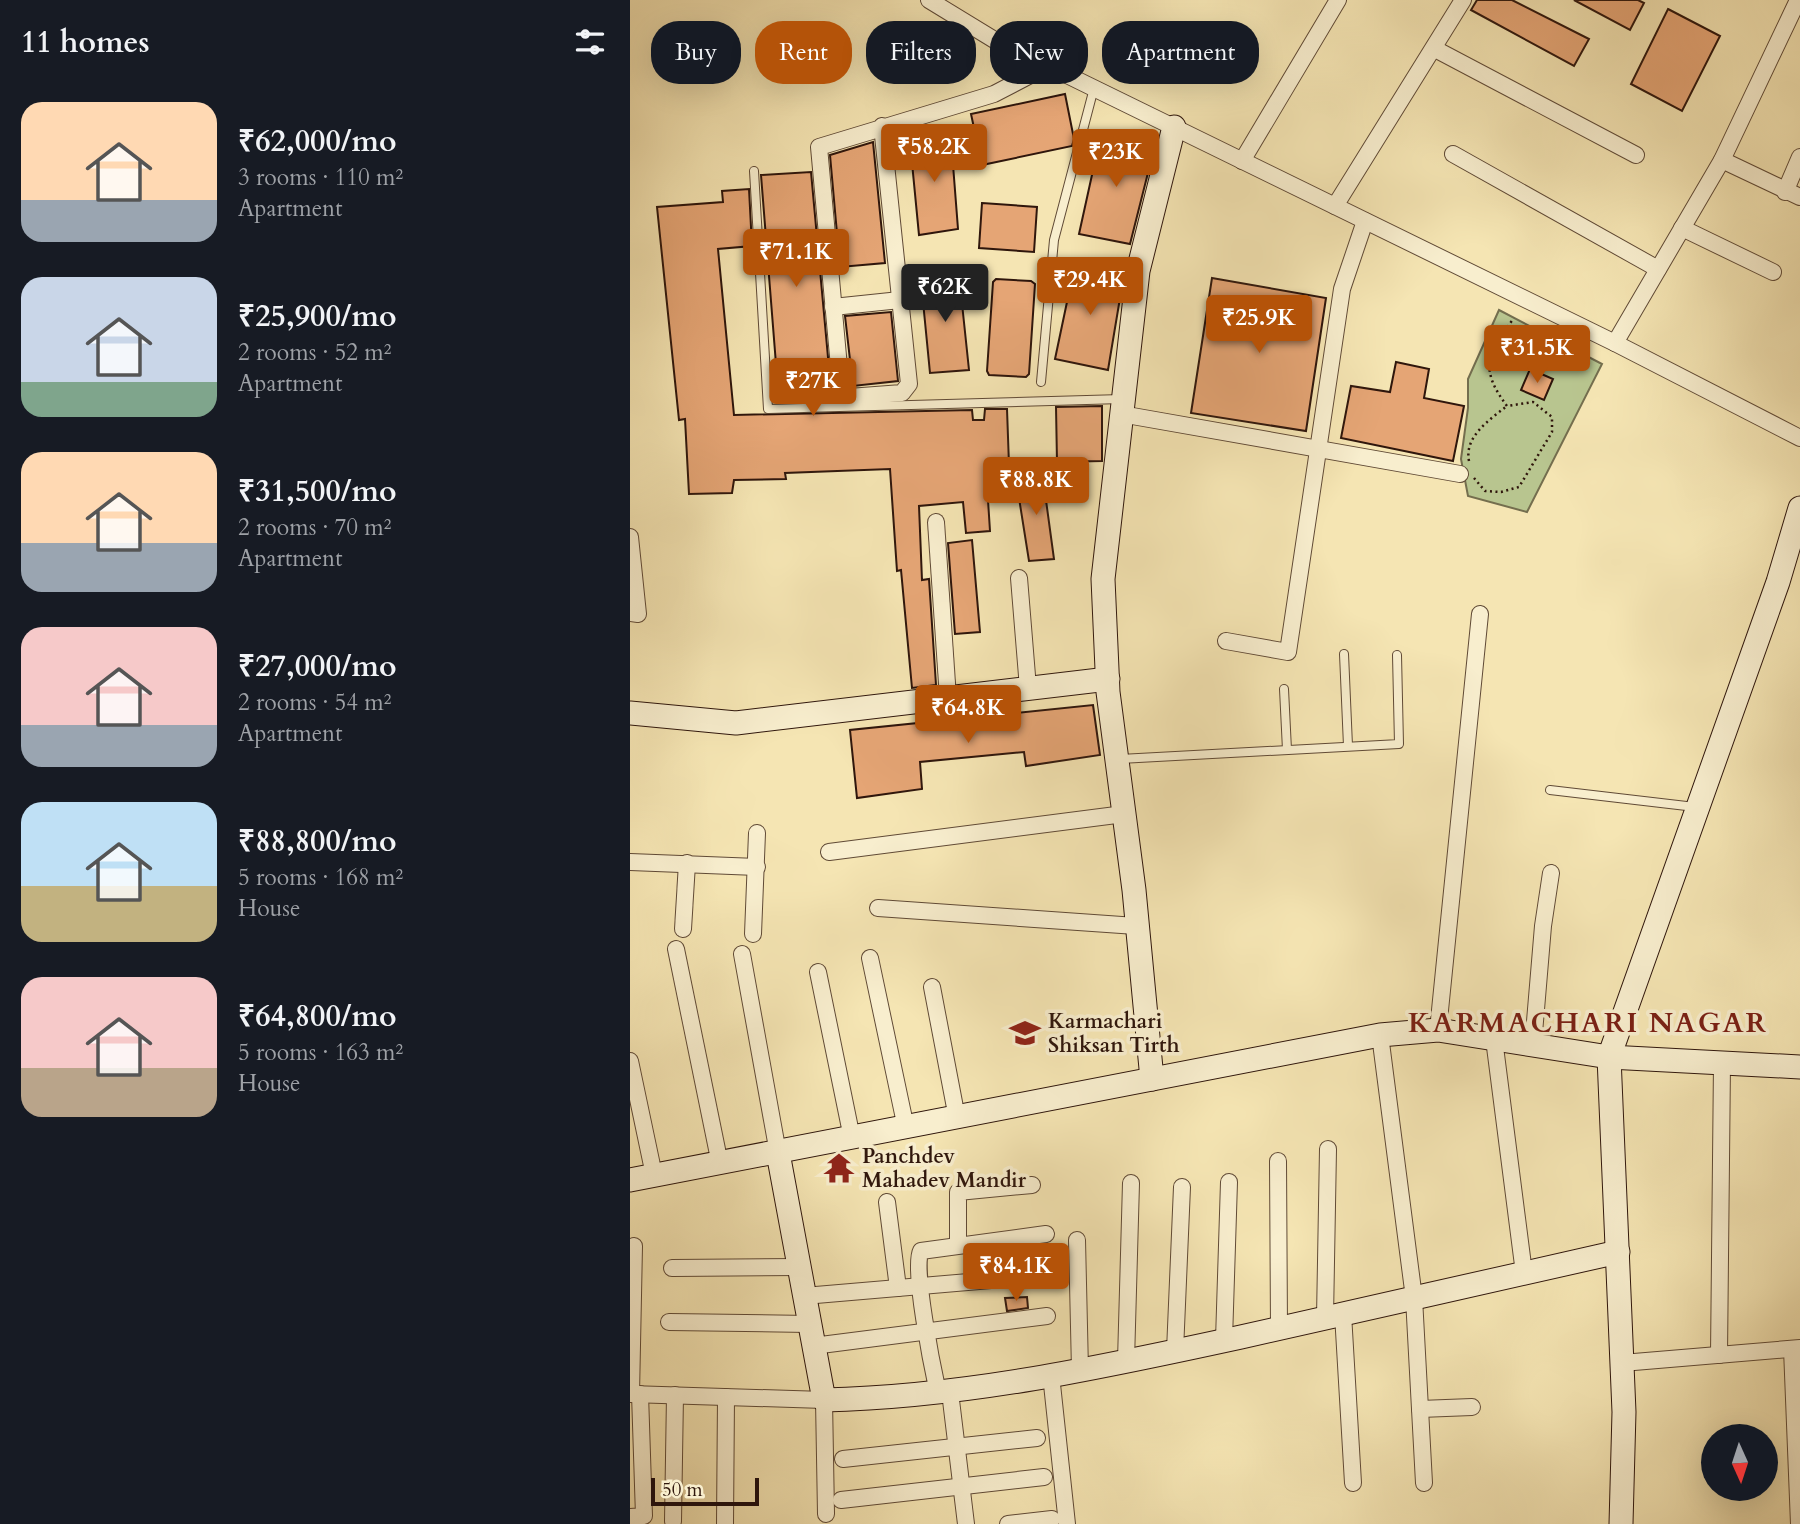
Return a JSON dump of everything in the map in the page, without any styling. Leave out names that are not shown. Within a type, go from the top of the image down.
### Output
[{"type":"street","points":[[929,0],[990,37]]},
{"type":"street","points":[[1242,161],[1338,0]]},
{"type":"street","points":[[1335,206],[1463,0]]},
{"type":"street","points":[[1615,343],[1722,160],[1798,0]]},
{"type":"street","points":[[1435,49],[1636,155]]},
{"type":"street","points":[[882,126],[909,384],[902,393],[849,397],[841,389],[819,147],[882,126],[994,94],[1013,84]]},
{"type":"street","points":[[1086,84],[1615,343],[1800,438]]},
{"type":"street","points":[[1152,1079],[1108,679],[1102,579],[1138,271],[1174,127]]},
{"type":"street","points":[[1453,154],[1658,270]]},
{"type":"street","points":[[1722,160],[1792,195],[1800,157]]},
{"type":"street","points":[[1226,641],[1288,652],[1294,627],[1317,448],[1342,289],[1365,221]]},
{"type":"street","points":[[1682,228],[1773,272]]},
{"type":"street","points":[[833,307],[900,300]]},
{"type":"street","points":[[1121,407],[1317,448],[1467,471]]},
{"type":"street","points":[[1621,1524],[1622,1363],[1609,1057],[1778,582],[1800,508]]},
{"type":"street","points":[[936,522],[948,698]]},
{"type":"street","points":[[630,537],[638,614],[630,613]]},
{"type":"street","points":[[1019,578],[1028,688]]},
{"type":"street","points":[[1438,1030],[1479,614]]},
{"type":"street","points":[[630,713],[736,723],[1108,679]]},
{"type":"street","points":[[829,852],[1124,814]]},
{"type":"street","points":[[753,934],[757,833]]},
{"type":"street","points":[[630,862],[757,867]]},
{"type":"street","points":[[683,929],[687,863]]},
{"type":"street","points":[[1533,1045],[1543,926],[1551,873]]},
{"type":"street","points":[[878,908],[1136,926]]},
{"type":"street","points":[[676,949],[720,1164]]},
{"type":"street","points":[[743,954],[824,1400],[826,1514]]},
{"type":"street","points":[[870,958],[906,1128]]},
{"type":"street","points":[[818,972],[852,1139]]},
{"type":"street","points":[[932,987],[957,1118]]},
{"type":"street","points":[[630,1180],[1380,1035],[1438,1030],[1609,1057],[1800,1067]]},
{"type":"street","points":[[1380,1035],[1414,1298],[1424,1483]]},
{"type":"street","points":[[1494,1039],[1524,1273]]},
{"type":"street","points":[[630,1061],[654,1175]]},
{"type":"street","points":[[1719,1355],[1722,1063]]},
{"type":"street","points":[[1328,1149],[1334,1316],[1353,1483]]},
{"type":"street","points":[[1278,1161],[1279,1328]]},
{"type":"street","points":[[1224,1340],[1229,1182]]},
{"type":"street","points":[[1126,1361],[1131,1183]]},
{"type":"street","points":[[958,1244],[958,1192],[1032,1185]]},
{"type":"street","points":[[1175,1351],[1181,1187]]},
{"type":"street","points":[[887,1202],[898,1288]]},
{"type":"street","points":[[966,1524],[957,1447],[927,1331],[918,1255],[921,1251],[958,1244],[1046,1234]]},
{"type":"street","points":[[1077,1240],[1080,1370]]},
{"type":"street","points":[[630,1517],[644,1516],[634,1394],[634,1246]]},
{"type":"street","points":[[634,1394],[824,1400],[944,1392],[1080,1370],[1175,1351],[1618,1252]]},
{"type":"street","points":[[672,1268],[799,1267]]},
{"type":"street","points":[[804,1296],[1039,1276]]},
{"type":"street","points":[[669,1322],[811,1335],[927,1331],[1047,1317]]},
{"type":"street","points":[[1622,1363],[1796,1349],[1799,1524]]},
{"type":"street","points":[[1008,1524],[1059,1522],[1051,1375]]},
{"type":"street","points":[[673,1521],[675,1395]]},
{"type":"street","points":[[725,1524],[726,1397]]},
{"type":"street","points":[[1420,1409],[1472,1407]]},
{"type":"street","points":[[843,1459],[1037,1438]]},
{"type":"street","points":[[841,1500],[962,1484],[1044,1477]]},
{"type":"lane","points":[[1041,382],[1054,240],[1094,88]]},
{"type":"lane","points":[[754,171],[768,409],[1121,407]]},
{"type":"lane","points":[[1344,654],[1348,746]]},
{"type":"lane","points":[[1117,759],[1399,744],[1397,655]]},
{"type":"lane","points":[[1284,690],[1287,750]]},
{"type":"lane","points":[[1550,790],[1698,807]]},
{"type":"path","points":[[1507,406],[1491,385],[1488,371],[1500,336],[1514,318]]},
{"type":"path","points":[[1533,402],[1552,417],[1552,432],[1519,487],[1501,492],[1485,491],[1467,471],[1467,452],[1477,432],[1507,406],[1533,402]]},
{"type":"green space","points":[[1499,310],[1602,364],[1527,512],[1468,496],[1461,459],[1468,408],[1468,379]]},
{"type":"building","points":[[1477,0],[1512,0],[1589,39],[1574,66],[1471,10]]},
{"type":"building","points":[[1574,0],[1638,0],[1644,3],[1630,30]]},
{"type":"building","points":[[1668,9],[1720,36],[1682,111],[1631,84]]},
{"type":"building","points":[[1065,94],[1074,139],[1072,146],[982,165],[971,114]]},
{"type":"building","points":[[1101,134],[1155,145],[1130,244],[1079,234]]},
{"type":"building","points":[[947,136],[951,139],[958,229],[919,235],[910,142],[912,139]]},
{"type":"building","points":[[873,142],[885,263],[840,267],[830,155]]},
{"type":"building","points":[[811,172],[831,390],[836,401],[779,402],[761,175]]},
{"type":"building","points":[[749,189],[752,246],[718,249],[734,415],[972,410],[973,420],[984,420],[985,409],[1007,409],[1009,465],[991,466],[994,500],[988,500],[990,531],[966,533],[963,502],[919,506],[922,580],[929,579],[936,685],[912,688],[901,570],[897,571],[890,469],[785,473],[786,479],[734,480],[732,493],[689,494],[685,419],[679,420],[657,207],[723,202],[722,191]]},
{"type":"building","points":[[982,203],[1037,207],[1034,252],[979,248]]},
{"type":"building","points":[[1075,264],[1124,274],[1108,370],[1055,359]]},
{"type":"building","points":[[959,275],[969,370],[930,373],[921,281],[923,277]]},
{"type":"building","points":[[1212,278],[1326,298],[1306,431],[1191,413]]},
{"type":"building","points":[[996,279],[1031,281],[1035,284],[1029,374],[1026,377],[989,375],[987,371],[993,282]]},
{"type":"building","points":[[891,312],[898,381],[853,386],[845,316]]},
{"type":"building","points":[[1396,362],[1429,369],[1424,398],[1464,406],[1453,461],[1341,438],[1351,386],[1390,392]]},
{"type":"building","points":[[1530,369],[1553,379],[1544,400],[1521,390]]},
{"type":"building","points":[[1102,406],[1102,461],[1057,462],[1056,407]]},
{"type":"building","points":[[1031,471],[1042,471],[1054,559],[1029,561],[1019,498],[1020,484]]},
{"type":"building","points":[[972,540],[980,632],[955,634],[948,543]]},
{"type":"building","points":[[1093,705],[1100,755],[1026,766],[1024,752],[920,762],[922,789],[857,798],[850,730]]},
{"type":"building","points":[[1027,1297],[1028,1308],[1007,1311],[1005,1298]]},
{"type":"place","name":"Karmachari Shiksan Tirth","points":[[1025,1033]]},
{"type":"place","name":"Panchdev Mahadev Mandir","points":[[839,1168]]},
{"type":"district","name":"KARMACHARI NAGAR","points":[[1588,1022]]}]
